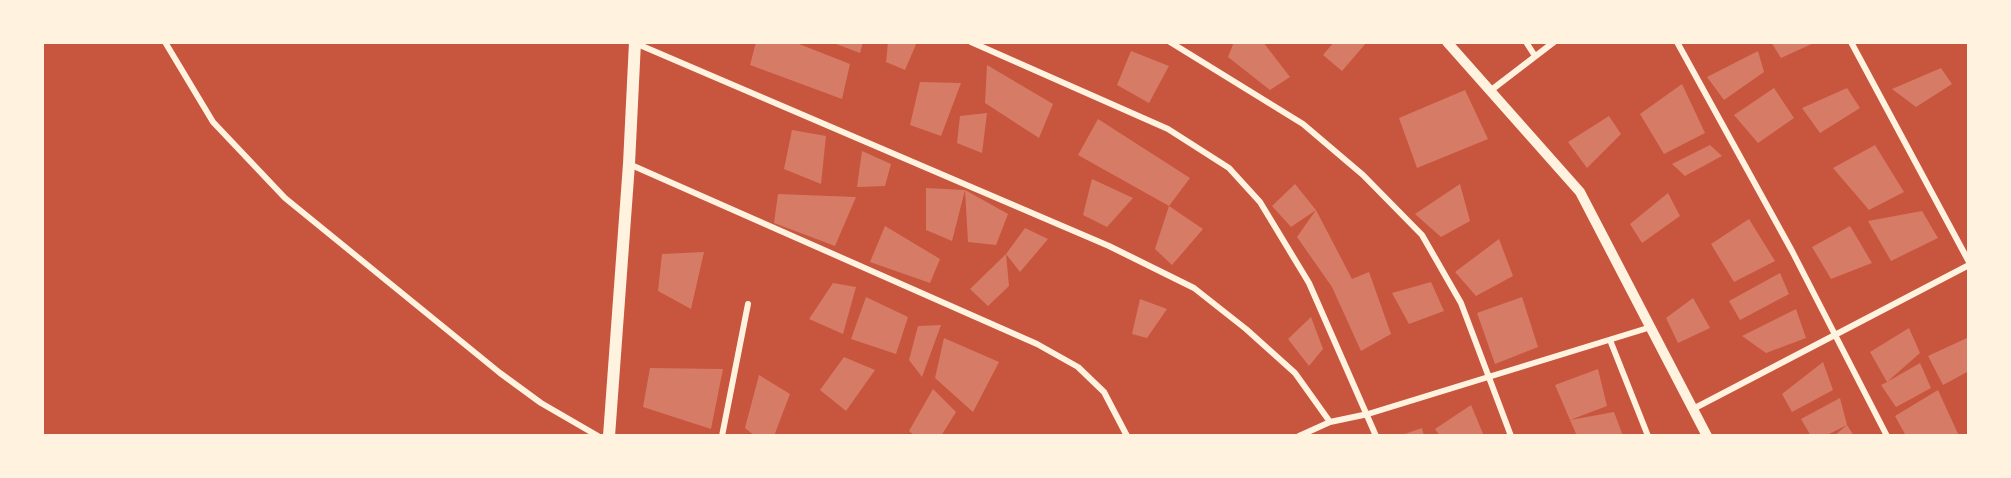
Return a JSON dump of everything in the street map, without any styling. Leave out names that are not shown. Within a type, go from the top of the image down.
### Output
[{"type":"main road","points":[[609,436],[630,164],[635,43]]},
{"type":"street","points":[[165,42],[213,122],[285,198],[508,379],[541,404],[598,436]]},
{"type":"street","points":[[971,42],[1168,129],[1229,168],[1260,202],[1309,283],[1376,436]]},
{"type":"street","points":[[1170,42],[1303,124],[1363,175],[1422,235],[1461,303],[1511,436]]},
{"type":"street","points":[[1526,42],[1535,56]]},
{"type":"street","points":[[1490,92],[1554,42]]},
{"type":"street","points":[[1677,42],[1792,251],[1887,436]]},
{"type":"street","points":[[1693,409],[1969,264],[1851,42]]},
{"type":"street","points":[[635,43],[1098,242],[1194,288],[1246,329],[1295,373],[1330,422]]},
{"type":"street","points":[[1447,43],[1580,192],[1707,436]]},
{"type":"street","points":[[630,164],[1037,344],[1078,367],[1104,392],[1127,436]]},
{"type":"street","points":[[722,436],[748,304]]},
{"type":"street","points":[[1299,436],[1330,422],[1368,414],[1651,327]]},
{"type":"street","points":[[1610,340],[1647,436]]},
{"type":"building","points":[[756,42],[794,42],[850,64],[842,99],[750,65]]},
{"type":"building","points":[[831,42],[863,42],[860,53]]},
{"type":"building","points":[[888,42],[917,42],[905,70],[886,62]]},
{"type":"building","points":[[1234,42],[1263,42],[1290,77],[1270,90],[1228,57]]},
{"type":"building","points":[[1334,42],[1367,42],[1342,71],[1323,55]]},
{"type":"building","points":[[1771,42],[1816,42],[1781,58]]},
{"type":"building","points":[[1131,51],[1169,66],[1149,103],[1117,85]]},
{"type":"building","points":[[1758,51],[1764,72],[1724,100],[1707,77]]},
{"type":"building","points":[[987,65],[1053,104],[1039,138],[985,103]]},
{"type":"building","points":[[1941,68],[1952,84],[1916,107],[1892,89]]},
{"type":"building","points":[[920,82],[961,83],[941,136],[910,125]]},
{"type":"building","points":[[1682,84],[1705,133],[1664,154],[1640,114]]},
{"type":"building","points":[[1774,88],[1794,118],[1758,143],[1734,115]]},
{"type":"building","points":[[1847,88],[1860,108],[1820,133],[1802,108]]},
{"type":"building","points":[[1465,90],[1488,139],[1417,168],[1399,118]]},
{"type":"building","points":[[987,113],[982,153],[957,143],[960,116]]},
{"type":"building","points":[[1609,116],[1621,134],[1587,168],[1568,142]]},
{"type":"building","points":[[1098,119],[1190,178],[1169,206],[1078,155]]},
{"type":"building","points":[[792,130],[826,136],[821,184],[784,169]]},
{"type":"building","points":[[1710,145],[1722,156],[1685,176],[1672,164]]},
{"type":"building","points":[[1875,145],[1904,192],[1869,210],[1833,168]]},
{"type":"building","points":[[862,151],[891,164],[885,186],[857,187]]},
{"type":"building","points":[[1092,179],[1133,198],[1107,227],[1083,215]]},
{"type":"building","points":[[1295,184],[1316,210],[1291,227],[1272,206]]},
{"type":"building","points":[[1460,184],[1470,221],[1441,237],[1415,214]]},
{"type":"building","points":[[926,188],[965,190],[952,241],[926,230]]},
{"type":"building","points":[[965,190],[1008,214],[996,245],[968,242]]},
{"type":"building","points":[[1668,193],[1680,216],[1642,243],[1630,224]]},
{"type":"building","points":[[778,194],[856,197],[835,246],[774,223]]},
{"type":"building","points":[[1169,206],[1203,229],[1172,265],[1155,249]]},
{"type":"building","points":[[1316,210],[1352,279],[1369,272],[1391,334],[1361,351],[1332,287],[1297,237]]},
{"type":"building","points":[[1922,211],[1938,238],[1891,261],[1868,221]]},
{"type":"building","points":[[1749,219],[1775,261],[1734,282],[1711,244]]},
{"type":"building","points":[[885,226],[940,259],[930,283],[870,262]]},
{"type":"building","points":[[1850,226],[1872,263],[1831,279],[1812,247]]},
{"type":"building","points":[[1025,228],[1048,239],[1020,272],[1006,254]]},
{"type":"building","points":[[1499,239],[1513,276],[1476,296],[1455,272]]},
{"type":"building","points":[[704,252],[691,309],[658,291],[662,254]]},
{"type":"building","points":[[1006,254],[1009,286],[988,306],[970,289]]},
{"type":"building","points":[[1780,273],[1789,294],[1740,320],[1729,301]]},
{"type":"building","points":[[1431,282],[1444,311],[1409,324],[1392,293]]},
{"type":"building","points":[[833,283],[856,287],[843,334],[809,319]]},
{"type":"building","points":[[866,297],[908,317],[896,354],[851,339]]},
{"type":"building","points":[[1522,297],[1538,347],[1495,364],[1477,313]]},
{"type":"building","points":[[1693,298],[1710,328],[1678,343],[1666,318]]},
{"type":"building","points":[[1140,299],[1167,309],[1147,338],[1132,334]]},
{"type":"building","points":[[1796,309],[1806,338],[1766,353],[1742,336]]},
{"type":"building","points":[[1311,317],[1323,349],[1309,366],[1288,339]]},
{"type":"building","points":[[941,325],[922,377],[909,360],[918,326]]},
{"type":"building","points":[[1909,328],[1920,353],[1887,382],[1870,352]]},
{"type":"building","points":[[1969,337],[1969,371],[1943,385],[1928,356]]},
{"type":"building","points":[[944,338],[999,362],[973,412],[935,378]]},
{"type":"building","points":[[844,357],[875,370],[846,411],[820,390]]},
{"type":"building","points":[[1823,362],[1833,390],[1792,412],[1782,394]]},
{"type":"building","points":[[1920,363],[1931,388],[1896,407],[1881,385]]},
{"type":"building","points":[[650,368],[723,369],[711,429],[643,407]]},
{"type":"building","points":[[1598,369],[1607,406],[1570,420],[1555,385]]},
{"type":"building","points":[[759,375],[790,394],[774,436],[755,436],[745,428]]},
{"type":"building","points":[[933,389],[956,412],[941,436],[915,436],[909,431]]},
{"type":"building","points":[[1938,390],[1959,436],[1906,436],[1895,416]]},
{"type":"building","points":[[1840,398],[1847,425],[1825,436],[1811,436],[1801,419]]},
{"type":"building","points":[[1471,405],[1484,436],[1440,436],[1435,429]]},
{"type":"building","points":[[1614,412],[1623,436],[1577,436],[1570,420]]},
{"type":"building","points":[[1847,425],[1854,436],[1834,436]]},
{"type":"building","points":[[1422,428],[1424,436],[1399,436]]}]
